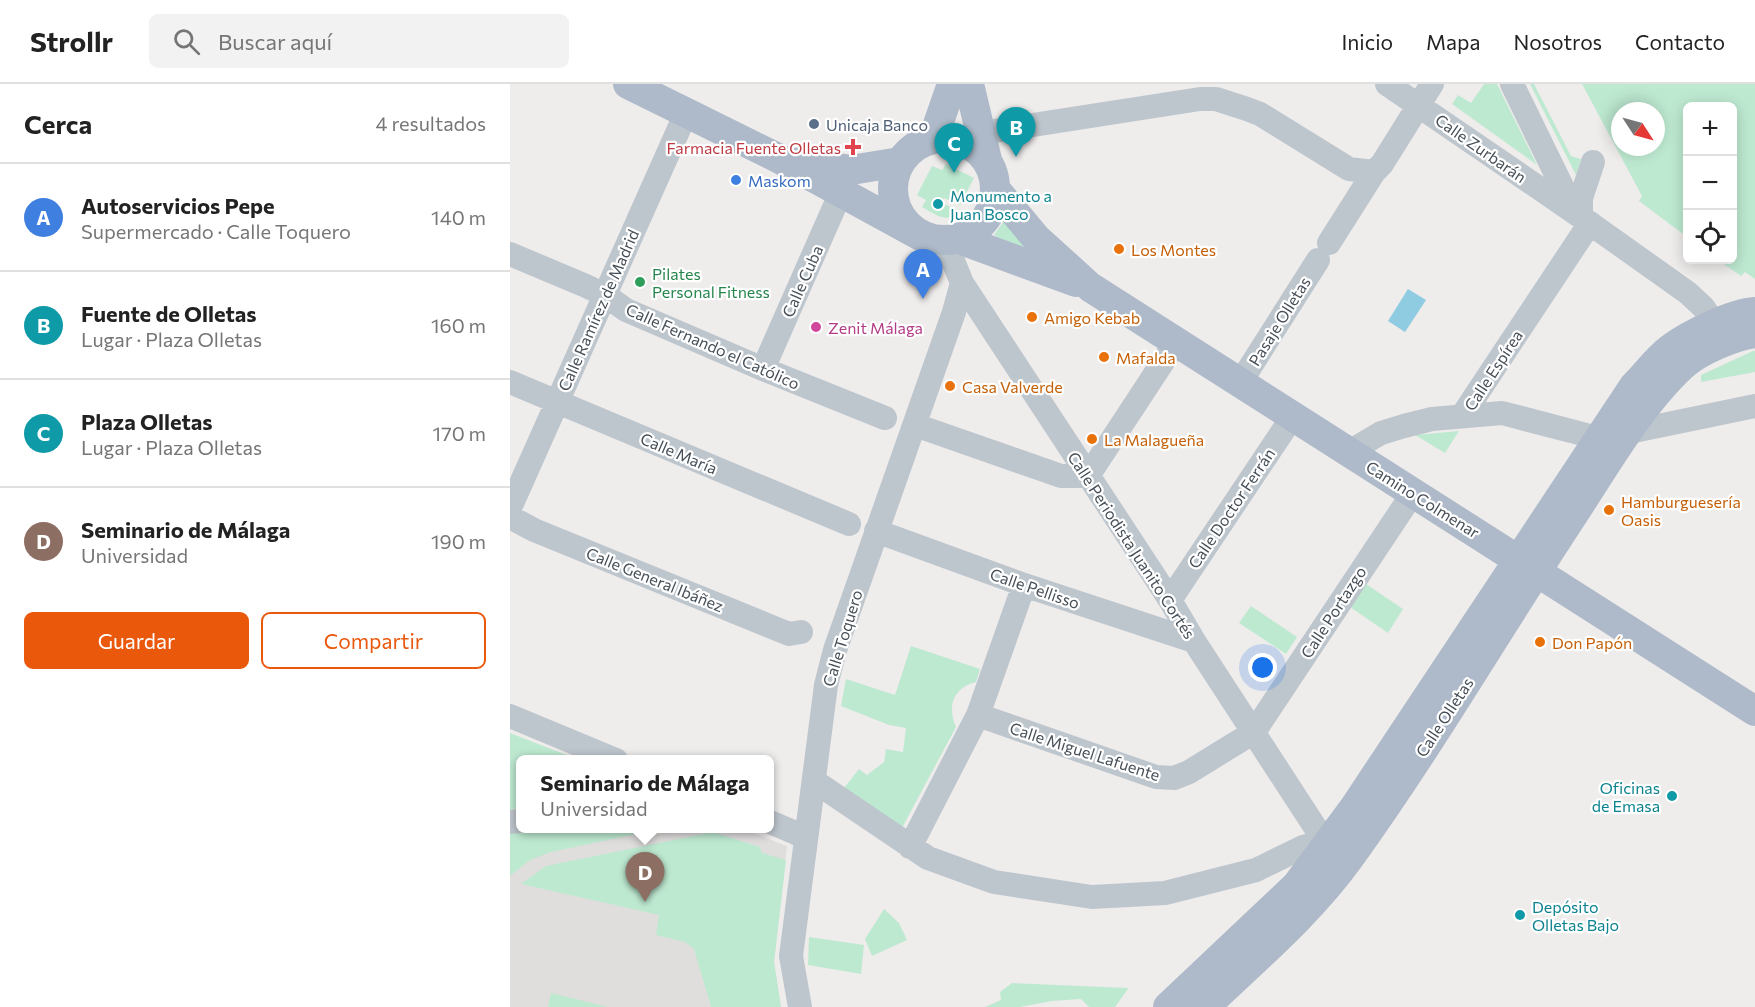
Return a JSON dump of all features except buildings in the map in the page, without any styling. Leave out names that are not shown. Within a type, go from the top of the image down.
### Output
[{"type":"main road","name":"Camino Colmenar","points":[[628,84],[782,160],[841,192],[942,239],[1090,287]]},
{"type":"main road","points":[[933,139],[952,84]]},
{"type":"main road","points":[[969,84],[995,180],[996,190],[991,212],[978,228],[942,239],[904,223],[894,204],[892,182],[900,162],[914,147],[945,137],[963,141],[978,150],[984,146]]},
{"type":"main road","points":[[782,160],[851,170],[900,162]]},
{"type":"main road","name":"Camino Colmenar","points":[[996,190],[1036,238],[1090,287],[1755,711]]},
{"type":"main road","points":[[1527,566],[1598,438],[1634,386],[1670,349],[1714,324],[1755,312]]},
{"type":"main road","points":[[1527,566],[1652,400],[1683,365],[1724,341],[1755,333]]},
{"type":"main road","name":"Calle Olletas","points":[[1339,850],[1496,638],[1527,566]]},
{"type":"main road","points":[[1168,1007],[1298,885],[1339,850]]},
{"type":"main road","points":[[1205,1007],[1311,906],[1339,850]]},
{"type":"street","name":"Calle Zurbarán","points":[[1387,84],[1582,217],[1688,293],[1704,308],[1714,324]]},
{"type":"street","name":"Pasaje Olletas","points":[[1240,382],[1432,84]]},
{"type":"street","name":"Calle Zurbarán","points":[[1512,84],[1582,217]]},
{"type":"street","points":[[984,146],[1200,99],[1216,99],[1260,114],[1349,169],[1374,172]]},
{"type":"street","name":"Calle Ramírez de Madrid","points":[[510,508],[686,113]]},
{"type":"street","points":[[1582,217],[1581,198],[1593,162]]},
{"type":"street","name":"Calle Cuba","points":[[763,369],[841,192]]},
{"type":"street","name":"Calle Espírea","points":[[1349,452],[1382,433],[1432,419],[1462,416],[1582,217]]},
{"type":"street","name":"Calle Periodista Juanito Cortés","points":[[942,239],[962,283],[1170,600],[1194,641],[1315,827],[1339,850]]},
{"type":"street","name":"Calle Fernando el Católico","points":[[510,254],[605,295],[626,310],[763,369],[885,417]]},
{"type":"street","name":"Calle Toquero","points":[[800,1007],[791,956],[826,685],[876,531],[954,312],[962,283]]},
{"type":"street","points":[[915,424],[1061,476],[1088,476],[1176,342]]},
{"type":"street","name":"Calle María","points":[[510,382],[849,524]]},
{"type":"street","points":[[1629,432],[1755,406]]},
{"type":"street","points":[[1462,416],[1502,413],[1598,438]]},
{"type":"street","name":"Calle Doctor Ferrán","points":[[1170,600],[1293,416]]},
{"type":"street","name":"Calle Portazgo","points":[[1254,732],[1413,493]]},
{"type":"street","name":"Calle General Ibáñez","points":[[510,517],[534,530],[789,633],[801,632]]},
{"type":"street","name":"Calle Pellisso","points":[[876,531],[1024,585],[1194,641]]},
{"type":"street","points":[[910,847],[978,715],[1024,585]]},
{"type":"street","name":"Calle Miguel Lafuente","points":[[978,715],[1156,777],[1174,778],[1189,772],[1254,732]]},
{"type":"street","points":[[510,716],[606,755]]},
{"type":"street","points":[[814,781],[849,807],[928,858],[994,882],[1092,897],[1166,893],[1256,870],[1303,847],[1339,850]]},
{"type":"street","points":[[774,823],[807,827],[819,808],[833,805],[849,807]]},
{"type":"shaded area","points":[[516,808],[516,833],[753,833],[787,846],[774,962],[781,1007],[510,1007],[510,810]]},
{"type":"green space","points":[[1484,84],[1497,84],[1537,165],[1452,104],[1458,95],[1471,103]]},
{"type":"green space","points":[[1530,84],[1534,84],[1571,156],[1581,159],[1576,175]]},
{"type":"green space","points":[[1582,84],[1755,84],[1755,279],[1745,272],[1741,276],[1724,264],[1737,264],[1737,102],[1683,102],[1683,234],[1639,201],[1642,196],[1621,156],[1665,156],[1665,102],[1611,102],[1611,138]]},
{"type":"green space","points":[[946,164],[974,178],[960,205],[944,198],[942,203],[961,212],[946,218],[922,207],[926,200],[917,195],[932,166],[942,170]]},
{"type":"green space","points":[[1004,221],[1030,254],[994,235]]},
{"type":"green space","points":[[1755,351],[1755,372],[1701,382],[1701,375]]},
{"type":"green space","points":[[1459,431],[1445,453],[1415,435]]},
{"type":"green space","points":[[1366,584],[1403,609],[1388,633],[1350,607]]},
{"type":"green space","points":[[1251,606],[1297,637],[1286,654],[1239,623]]},
{"type":"green space","points":[[911,646],[980,669],[976,682],[962,689],[954,699],[952,712],[956,727],[902,828],[844,788],[859,769],[867,775],[884,762],[886,749],[903,752],[906,728],[889,725],[841,706],[846,679],[895,695]]},
{"type":"green space","points":[[510,733],[567,755],[516,755],[516,808],[510,810]]},
{"type":"green space","points":[[510,833],[641,833],[551,852],[530,860],[510,876]]},
{"type":"green space","points":[[708,833],[716,833],[760,847],[762,853],[786,860],[774,962],[781,1007],[711,1007],[694,949],[685,942],[656,935],[659,915],[521,884],[546,866]]},
{"type":"green space","points":[[884,909],[899,923],[907,940],[872,956],[865,939]]},
{"type":"green space","points":[[809,937],[864,945],[861,974],[808,965]]},
{"type":"green space","points":[[1012,983],[1128,989],[1115,1007],[1089,1007],[1081,999],[1020,1007],[985,1007],[1001,1000],[1000,992]]},
{"type":"green space","points":[[551,993],[608,1007],[548,1007]]},
{"type":"water","points":[[1408,289],[1426,300],[1405,332],[1388,321]]},
{"type":"place","name":"Unicaja Banco","points":[[814,124]]},
{"type":"place","name":"Farmacia Fuente Olletas","points":[[853,147]]},
{"type":"place","name":"Fuente de Olletas","points":[[1016,157]]},
{"type":"place","name":"Plaza Olletas","points":[[954,173]]},
{"type":"place","name":"Maskom","points":[[736,180]]},
{"type":"place","name":"Monumento a Juan Bosco","points":[[938,204]]},
{"type":"place","name":"Los Montes","points":[[1119,249]]},
{"type":"place","name":"Pilates Personal Fitness","points":[[640,282]]},
{"type":"place","name":"Autoservicios Pepe","points":[[923,299]]},
{"type":"place","name":"Amigo Kebab","points":[[1032,317]]},
{"type":"place","name":"Zenit Málaga","points":[[816,327]]},
{"type":"place","name":"Mafalda","points":[[1104,357]]},
{"type":"place","name":"Casa Valverde","points":[[950,386]]},
{"type":"place","name":"La Malagueña","points":[[1092,439]]},
{"type":"place","name":"Hamburguesería Oasis","points":[[1609,510]]},
{"type":"place","name":"Don Papón","points":[[1540,642]]},
{"type":"place","name":"Oficinas de Emasa","points":[[1672,796]]},
{"type":"place","name":"Seminario de Málaga","points":[[645,902]]},
{"type":"place","name":"Depósito Olletas Bajo","points":[[1520,915]]}]
